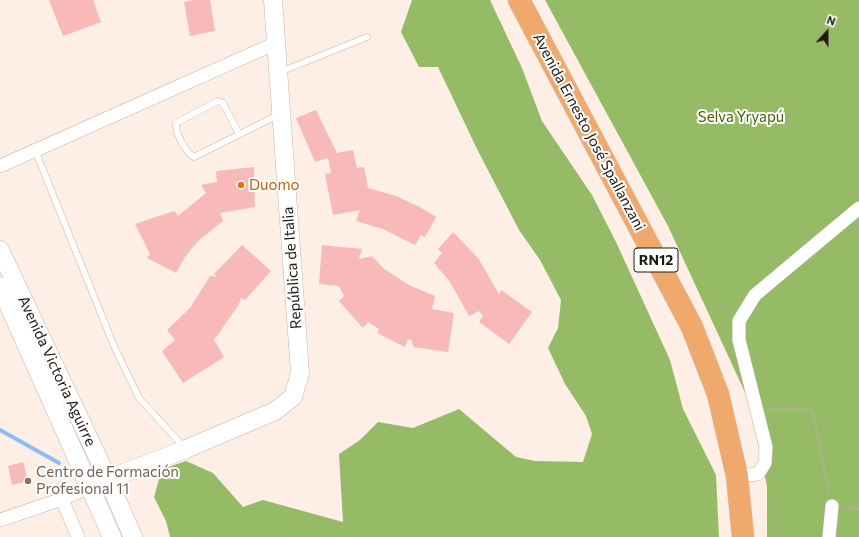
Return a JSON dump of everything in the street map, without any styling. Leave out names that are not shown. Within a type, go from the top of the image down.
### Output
[{"type":"highway","name":"Avenida Ernesto José Spallanzani","points":[[519,0],[692,327],[718,394],[737,476],[743,537]]},
{"type":"main road","name":"República de Italia","points":[[186,449],[275,411],[293,397],[300,373],[273,0]]},
{"type":"main road","name":"Avenida Victoria Aguirre","points":[[0,250],[108,479],[133,537]]},
{"type":"main road","name":"Avenida Victoria Aguirre","points":[[0,286],[112,537]]},
{"type":"main road","points":[[108,479],[186,449]]},
{"type":"street","points":[[0,166],[276,42]]},
{"type":"street","points":[[737,476],[758,474],[765,463],[766,447],[755,409],[739,340],[740,321],[755,295],[859,208]]},
{"type":"street","points":[[0,520],[90,488],[108,479]]},
{"type":"street","points":[[62,498],[78,537]]},
{"type":"street","points":[[829,537],[832,506]]},
{"type":"lane","points":[[278,72],[367,37]]},
{"type":"lane","points":[[239,134],[223,103],[218,102],[176,124],[176,129],[189,154],[194,157],[281,113]]},
{"type":"lane","points":[[35,150],[114,346],[139,398],[186,449]]},
{"type":"path","points":[[755,409],[812,409],[832,506]]},
{"type":"green space","points":[[412,0],[490,0],[522,68],[542,121],[592,195],[616,242],[670,360],[683,409],[716,475],[719,537],[170,537],[166,521],[154,497],[162,469],[186,461],[213,473],[243,507],[263,500],[343,522],[339,454],[360,440],[378,422],[413,428],[459,409],[516,457],[535,461],[583,462],[592,434],[586,416],[565,384],[548,348],[558,328],[561,300],[540,260],[519,230],[477,149],[438,67],[419,67],[401,32]]},
{"type":"green space","name":"Selva Yryapú","points":[[545,0],[859,0],[859,537],[767,537],[767,486],[749,401],[668,226]]},
{"type":"building","points":[[49,0],[93,0],[101,22],[63,36]]},
{"type":"building","points":[[193,0],[210,0],[215,31],[190,36],[184,2]]},
{"type":"building","points":[[316,110],[337,153],[353,150],[357,168],[364,167],[368,188],[396,196],[420,207],[436,217],[425,237],[421,235],[415,245],[383,229],[356,221],[360,210],[333,215],[325,174],[331,173],[328,158],[315,162],[296,118]]},
{"type":"building","points":[[254,167],[255,207],[220,213],[223,221],[198,241],[185,257],[176,273],[147,258],[150,254],[135,224],[174,211],[178,216],[206,193],[201,185],[217,182],[216,171]]},
{"type":"building","points":[[453,232],[478,258],[499,294],[501,290],[532,312],[509,344],[479,322],[483,316],[479,311],[469,316],[450,282],[434,263],[442,253],[438,249]]},
{"type":"building","points":[[242,245],[271,271],[245,300],[241,298],[238,306],[214,340],[224,357],[183,383],[162,351],[175,340],[167,330],[190,308],[210,276],[217,277],[214,274]]},
{"type":"building","points":[[322,245],[362,249],[359,259],[372,256],[383,268],[409,285],[435,296],[432,309],[454,313],[448,352],[413,347],[412,340],[408,339],[405,347],[377,333],[379,329],[368,322],[363,328],[339,301],[344,296],[339,286],[319,284]]},
{"type":"building","points":[[23,462],[28,481],[12,485],[8,466]]},
{"type":"waterway","points":[[0,430],[59,463]]},
{"type":"place","name":"Duomo","points":[[241,185]]},
{"type":"place","name":"Centro de Formación Profesional 11","points":[[28,481]]}]
